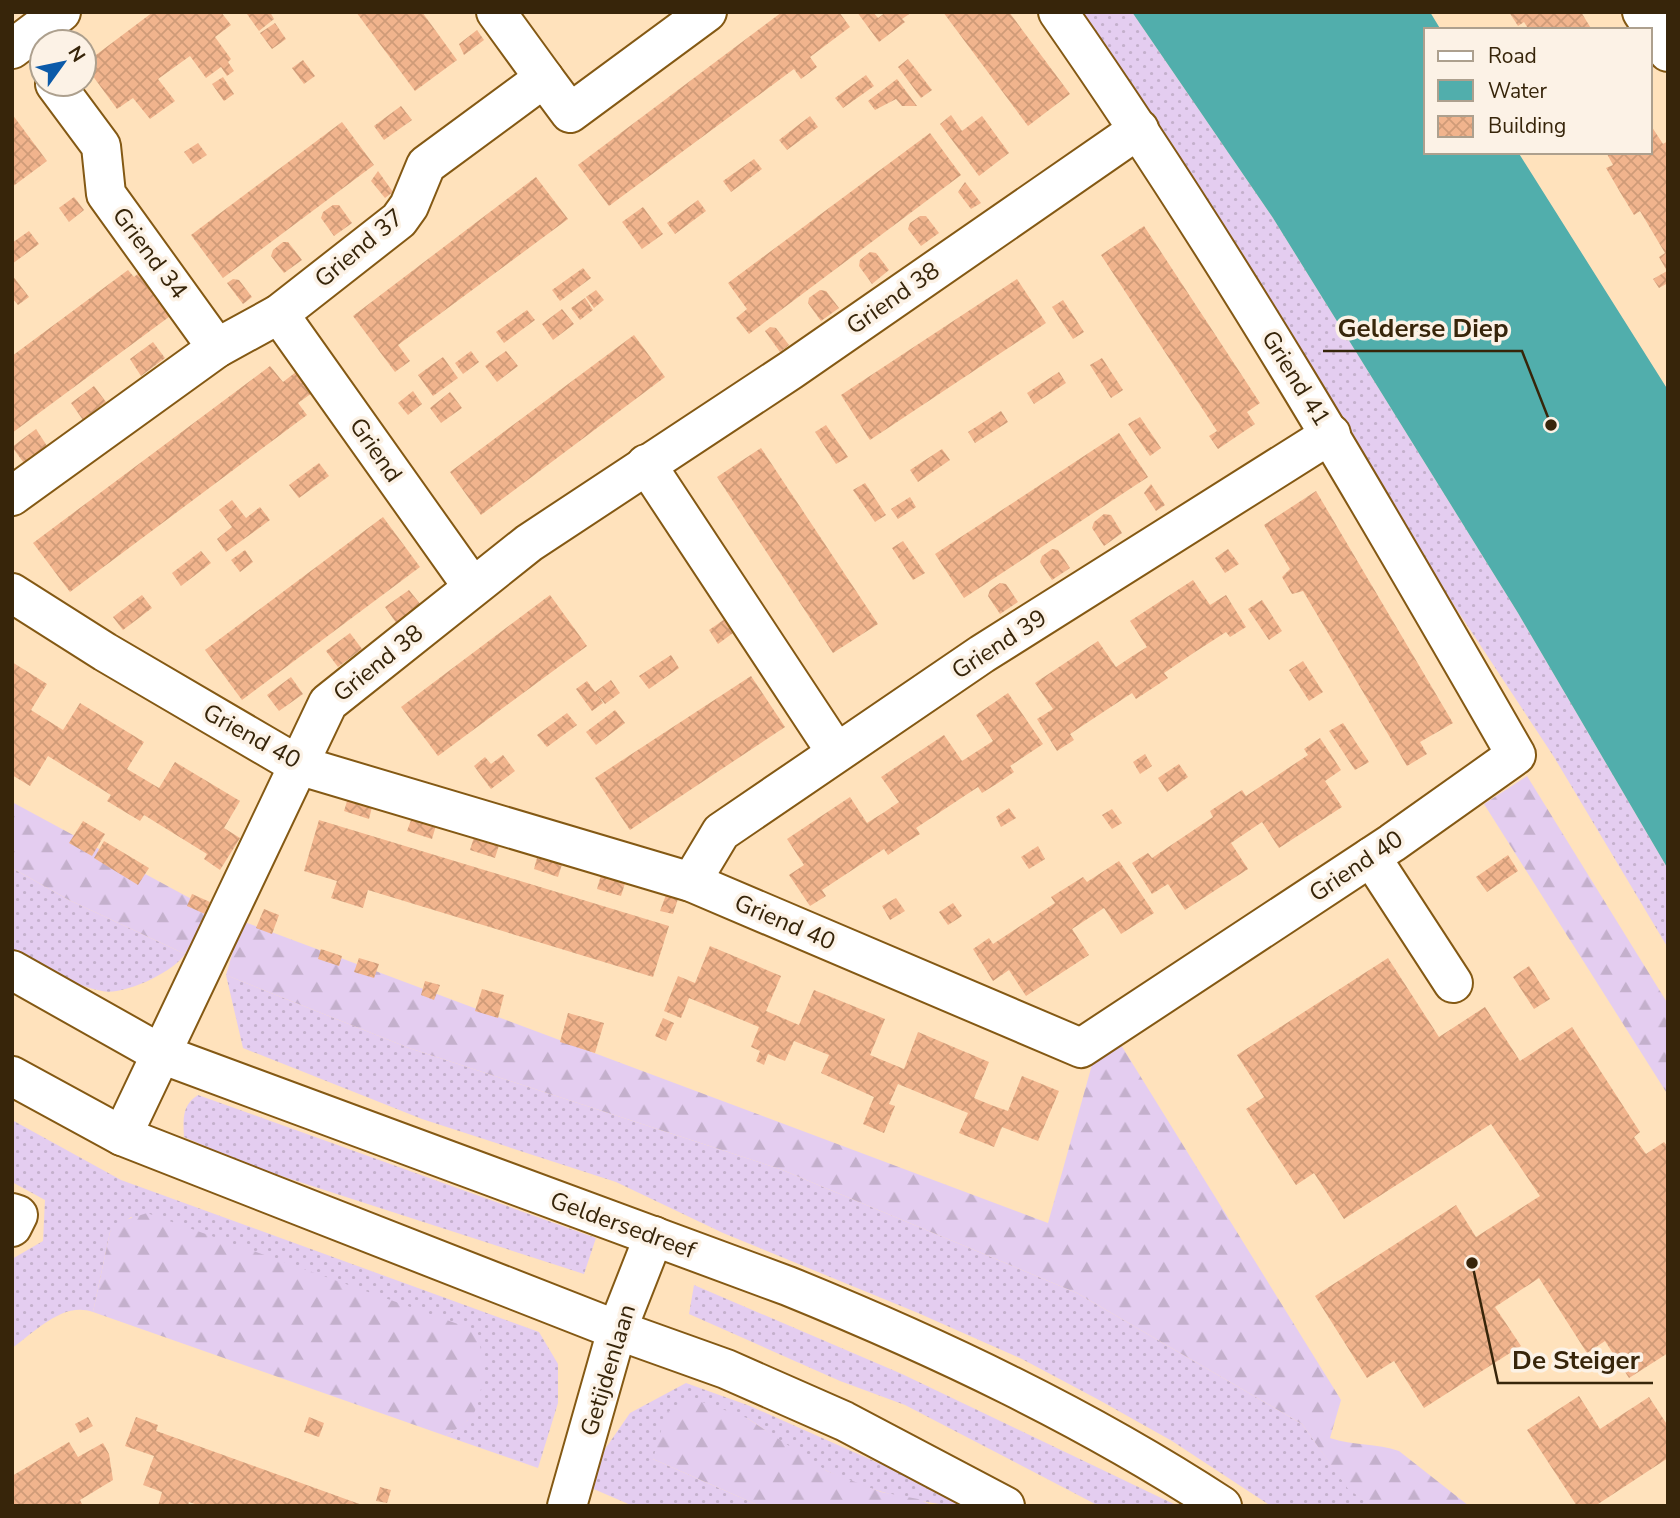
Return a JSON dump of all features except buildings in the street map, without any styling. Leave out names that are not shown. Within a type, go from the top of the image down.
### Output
[{"type":"street","points":[[26,52],[61,12]]},
{"type":"street","points":[[496,12],[570,113],[707,12]]},
{"type":"street","name":"Griend 41","points":[[1058,12],[1139,129],[1331,434],[1516,755]]},
{"type":"street","name":"Griend 37","points":[[12,496],[217,348],[279,314],[399,219],[409,206],[426,165],[544,78]]},
{"type":"street","name":"Griend 34","points":[[65,98],[101,146],[106,194],[217,348]]},
{"type":"street","name":"Griend 38","points":[[122,1136],[328,703],[472,586],[646,464],[791,370],[1139,129]]},
{"type":"street","name":"Griend","points":[[279,314],[472,586]]},
{"type":"street","name":"Griend 39","points":[[691,882],[721,832],[987,650],[1331,434]]},
{"type":"street","points":[[646,464],[836,752]]},
{"type":"street","name":"Griend 40","points":[[12,593],[105,652],[298,765],[691,882],[1081,1048],[1371,857],[1516,755]]},
{"type":"street","points":[[1371,857],[1453,983]]},
{"type":"street","name":"Geldersedreef","points":[[12,971],[161,1054],[654,1236],[883,1325],[1037,1399],[1174,1475],[1222,1506]]},
{"type":"street","points":[[12,1076],[122,1136],[617,1330],[726,1369],[844,1421],[1005,1506]]},
{"type":"street","points":[[12,1213],[18,1215],[12,1227]]},
{"type":"street","name":"Getijdenlaan","points":[[567,1506],[617,1330],[654,1236]]},
{"type":"green space","points":[[1071,12],[1132,12],[1273,218],[1518,613],[1668,869],[1668,948],[1554,757],[1289,355]]},
{"type":"green space","points":[[1527,776],[1668,1004],[1668,1095],[1484,804]]},
{"type":"green space","points":[[12,802],[210,909],[185,954],[69,900],[12,868]]},
{"type":"green space","points":[[12,868],[69,900],[185,954],[159,975],[135,986],[111,992],[82,985],[24,960],[12,953]]},
{"type":"green space","points":[[242,921],[1048,1223],[1093,1061],[1121,1045],[1341,1400],[1330,1438],[1399,1451],[1469,1506],[1372,1506],[1348,1489],[1302,1424],[1077,1293],[780,1169],[409,1048],[226,975]]},
{"type":"green space","points":[[226,975],[409,1048],[780,1169],[1077,1293],[1302,1424],[1348,1488],[1372,1506],[1271,1506],[1172,1441],[1022,1359],[723,1233],[616,1182],[422,1119],[243,1048]]},
{"type":"green space","points":[[198,1095],[596,1238],[584,1274],[253,1167],[184,1137],[186,1108]]},
{"type":"green space","points":[[12,1120],[121,1180],[539,1332],[558,1364],[558,1403],[538,1468],[446,1436],[468,1420],[131,1217],[110,1232],[93,1312],[82,1310],[60,1314],[12,1348],[12,1259],[43,1241],[45,1200],[12,1182]]},
{"type":"green space","points":[[147,1213],[469,1328],[480,1345],[483,1367],[481,1391],[473,1415],[446,1436],[93,1312],[110,1232],[119,1222]]},
{"type":"green space","points":[[694,1285],[902,1374],[1178,1506],[1099,1506],[905,1405],[840,1381],[689,1314]]},
{"type":"green space","points":[[686,1383],[750,1406],[975,1506],[919,1501],[846,1479],[808,1460],[747,1418],[653,1459],[760,1506],[633,1506],[589,1487],[603,1452],[630,1413]]},
{"type":"green space","points":[[691,1398],[747,1418],[827,1471],[881,1492],[918,1499],[934,1506],[760,1506],[653,1459],[666,1413]]},
{"type":"water","points":[[1132,12],[1430,12],[1440,28],[1424,28],[1424,154],[1519,154],[1668,390],[1668,869],[1518,613],[1273,218]]},
{"type":"place","name":"Gelderse Diep","points":[[1551,425]]},
{"type":"place","name":"De Steiger","points":[[1472,1263]]}]
